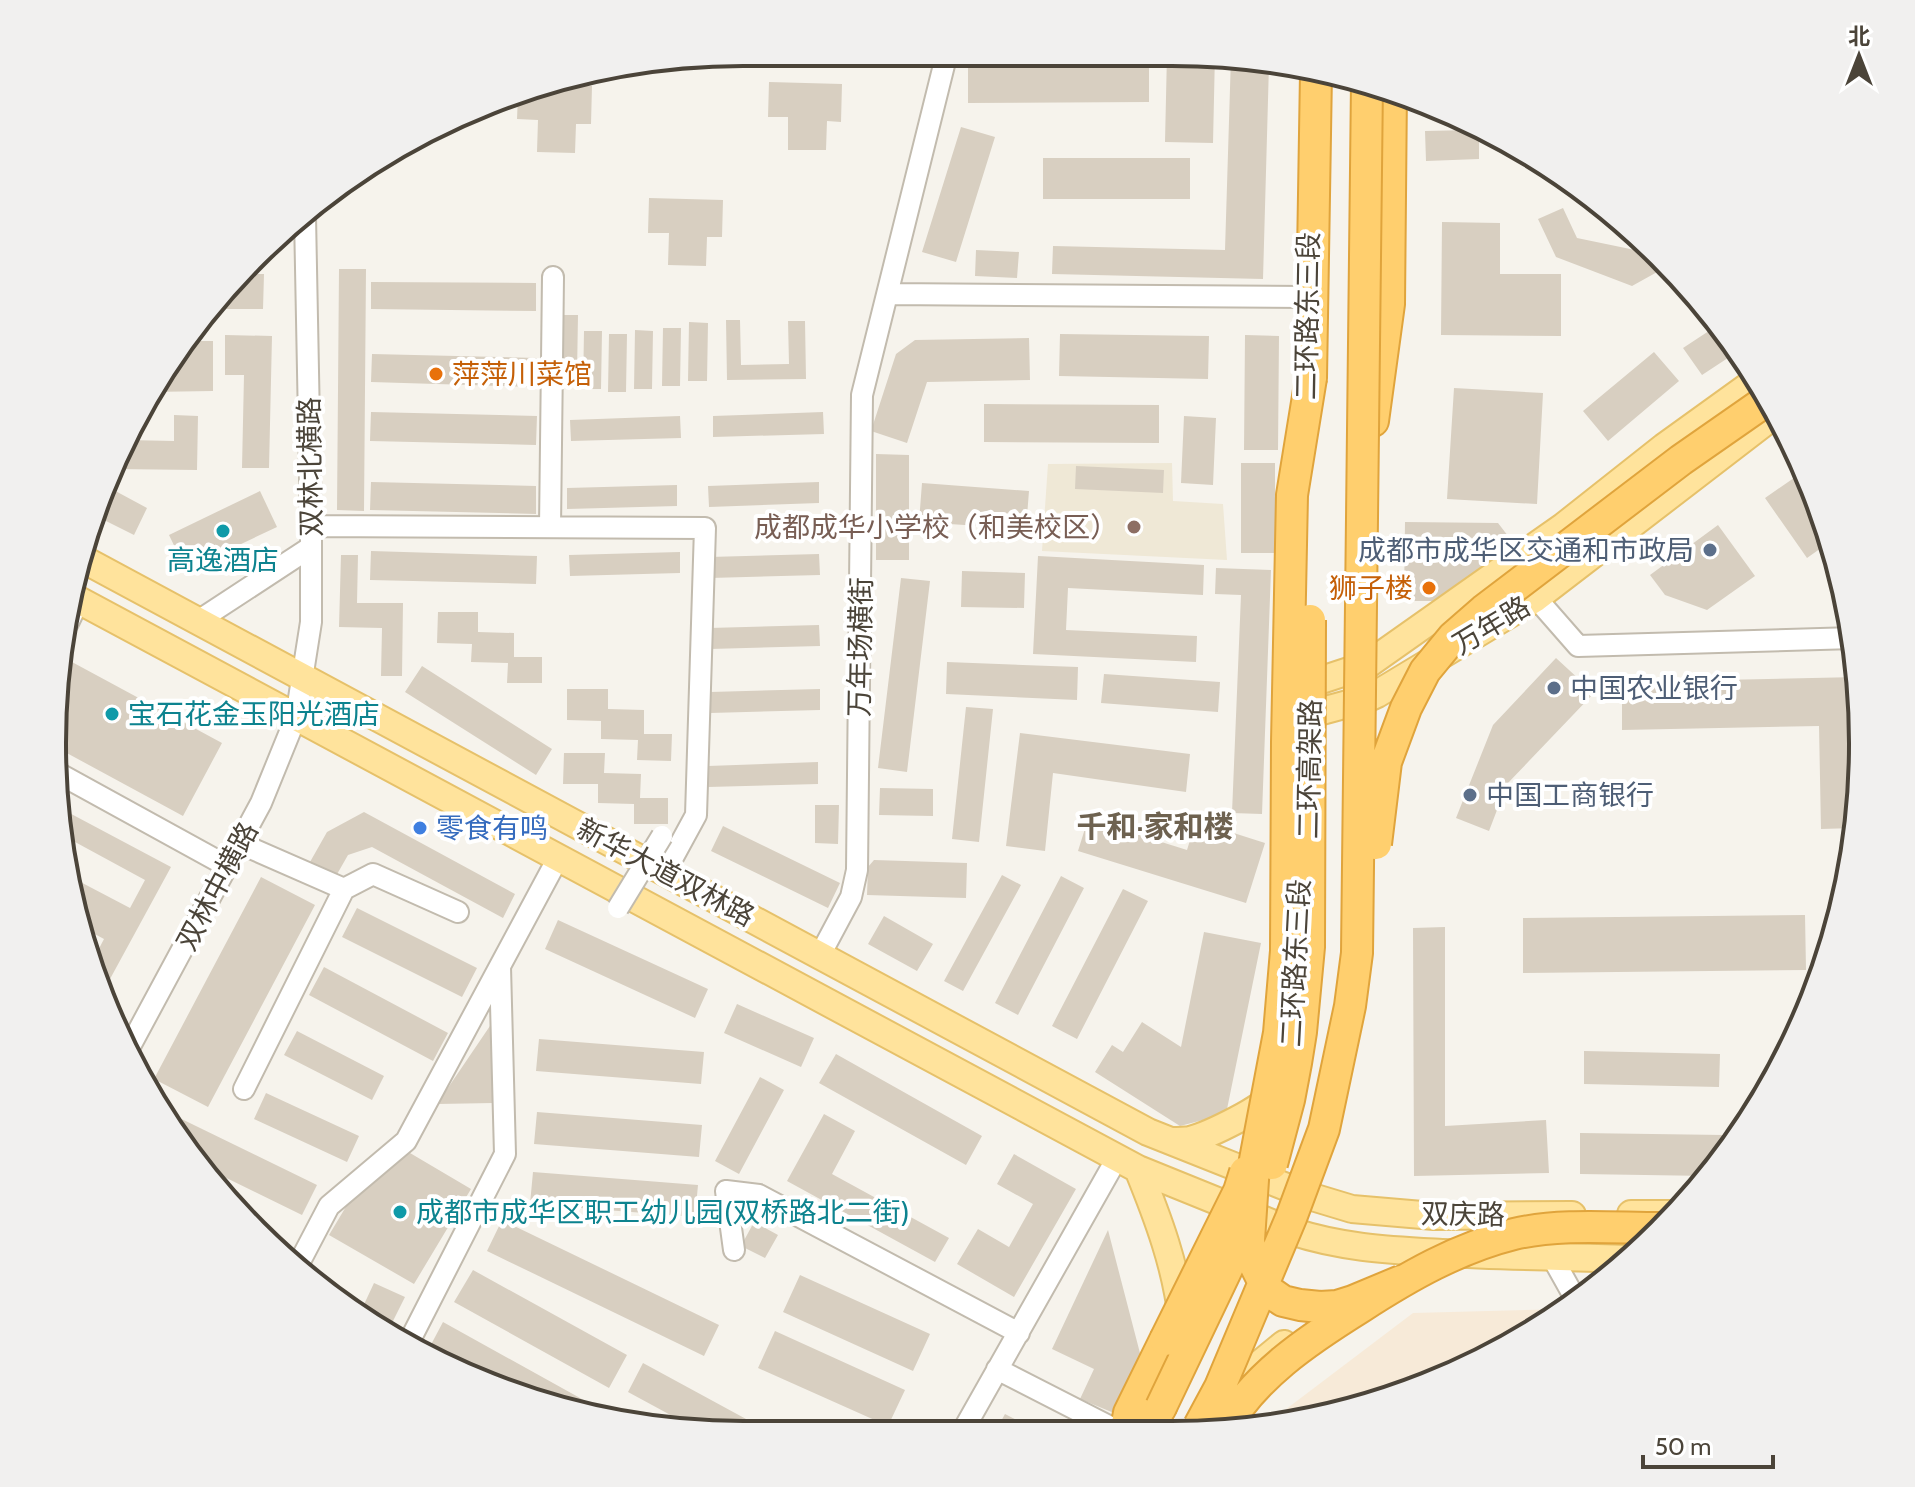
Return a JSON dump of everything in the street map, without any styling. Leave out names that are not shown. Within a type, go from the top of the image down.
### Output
[{"type":"highway","name":"二环高架路","points":[[1153,1421],[1240,1244],[1267,1176],[1289,1100],[1301,1032],[1309,947],[1311,378],[1316,82]]},
{"type":"highway","name":"二环高架路","points":[[1196,1420],[1220,1387],[1291,1218],[1324,1129],[1350,1006],[1357,953],[1369,96]]},
{"type":"highway","points":[[1369,451],[1389,304],[1391,103]]},
{"type":"highway","points":[[1311,378],[1292,495],[1286,951],[1279,1033],[1259,1133],[1251,1195],[1249,1240],[1251,1257],[1270,1292],[1283,1301],[1320,1307],[1337,1306],[1401,1281]]},
{"type":"highway","points":[[1357,953],[1372,877],[1386,762],[1406,708],[1425,671],[1453,637],[1484,610],[1681,460],[1759,406]]},
{"type":"highway","points":[[1127,1421],[1129,1413],[1174,1336],[1239,1191],[1259,1133]]},
{"type":"highway","points":[[1231,1418],[1251,1392],[1310,1339],[1433,1264],[1473,1246],[1517,1233],[1563,1228],[1646,1228]]},
{"type":"main road","name":"二环路东三段","points":[[1174,1336],[1246,1213],[1289,1068],[1300,958],[1300,687],[1309,80]]},
{"type":"main road","name":"二环路东三段","points":[[1194,1420],[1257,1291],[1309,1196],[1328,1145],[1363,976],[1369,451],[1369,96]]},
{"type":"main road","name":"万年路","points":[[1300,687],[1367,665],[1564,526],[1664,447],[1747,387]]},
{"type":"main road","name":"万年路","points":[[1300,717],[1366,699],[1536,598],[1767,421]]},
{"type":"main road","name":"新华大道双林路","points":[[90,563],[1148,1132],[1258,1176]]},
{"type":"main road","name":"新华大道双林路","points":[[79,609],[296,717],[1127,1164],[1246,1213]]},
{"type":"main road","points":[[1171,1141],[1189,1140],[1247,1115],[1271,1099],[1289,1068]]},
{"type":"main road","points":[[1127,1164],[1165,1240],[1179,1292],[1174,1336]]},
{"type":"main road","name":"双庆路","points":[[1258,1176],[1352,1209],[1434,1216],[1659,1214]]},
{"type":"main road","name":"双庆路","points":[[1246,1213],[1316,1239],[1364,1248],[1496,1256],[1611,1258]]},
{"type":"main road","points":[[1199,1420],[1268,1356],[1349,1302],[1393,1284],[1496,1256]]},
{"type":"street","name":"万年场横街","points":[[820,955],[851,897],[857,870],[862,395],[944,66]]},
{"type":"street","name":"双林北横路","points":[[296,717],[311,622],[305,227]]},
{"type":"street","points":[[550,527],[553,277]]},
{"type":"street","points":[[888,294],[1307,297]]},
{"type":"street","points":[[311,526],[705,528],[696,815],[665,872]]},
{"type":"street","points":[[198,621],[311,547]]},
{"type":"street","points":[[1536,598],[1578,646],[1840,638]]},
{"type":"street","name":"双林中横路","points":[[134,1039],[261,803],[296,717]]},
{"type":"street","points":[[67,778],[227,866]]},
{"type":"street","points":[[618,908],[662,836]]},
{"type":"street","points":[[239,843],[344,889]]},
{"type":"street","points":[[302,1257],[329,1206],[406,1141],[558,858]]},
{"type":"street","points":[[244,1089],[344,889],[373,874],[458,912]]},
{"type":"street","points":[[413,1334],[505,1154],[500,967]]},
{"type":"street","points":[[968,1421],[1019,1333],[1127,1164]]},
{"type":"street","points":[[734,1250],[726,1191],[759,1195],[1019,1333]]},
{"type":"street","points":[[1552,1257],[1571,1291]]},
{"type":"street","points":[[997,1369],[1099,1421]]},
{"type":"shaded area","name":"成都成华小学校（和美校区）","points":[[1172,463],[1173,501],[1223,504],[1227,560],[1042,551],[1048,464]]},
{"type":"shaded area","points":[[1544,1310],[1471,1351],[1431,1369],[1347,1398],[1283,1411],[1413,1313]]},
{"type":"building","points":[[968,66],[1149,66],[1149,102],[968,103]]},
{"type":"building","points":[[1167,66],[1215,67],[1213,143],[1165,142]]},
{"type":"building","points":[[1231,69],[1269,73],[1263,279],[1052,274],[1053,246],[1225,250]]},
{"type":"building","points":[[769,82],[842,84],[841,122],[827,121],[826,150],[788,150],[788,117],[768,117]]},
{"type":"building","points":[[592,86],[591,124],[576,124],[575,153],[537,152],[538,120],[517,119],[518,105],[568,89]]},
{"type":"building","points":[[961,127],[995,137],[956,262],[922,252]]},
{"type":"building","points":[[1458,130],[1471,136],[1479,140],[1479,159],[1426,161],[1425,131]]},
{"type":"building","points":[[1043,158],[1190,158],[1190,199],[1043,199]]},
{"type":"building","points":[[649,198],[723,200],[722,237],[707,237],[706,266],[668,265],[669,233],[648,233]]},
{"type":"building","points":[[1563,208],[1577,238],[1635,250],[1658,272],[1632,286],[1556,257],[1538,219]]},
{"type":"building","points":[[1442,222],[1500,223],[1500,274],[1561,274],[1561,336],[1441,335]]},
{"type":"building","points":[[976,250],[1019,252],[1017,278],[975,276]]},
{"type":"building","points":[[339,269],[366,269],[364,511],[337,510]]},
{"type":"building","points":[[255,274],[264,274],[263,309],[224,309]]},
{"type":"building","points":[[371,282],[536,283],[536,311],[371,309]]},
{"type":"building","points":[[560,315],[578,315],[577,374],[559,373]]},
{"type":"building","points":[[726,320],[740,320],[741,365],[789,364],[788,321],[805,321],[806,379],[727,380]]},
{"type":"building","points":[[689,322],[708,323],[707,381],[688,381]]},
{"type":"building","points":[[663,328],[681,328],[680,386],[662,386]]},
{"type":"building","points":[[635,330],[653,331],[652,389],[634,389]]},
{"type":"building","points":[[584,331],[602,331],[601,389],[583,389]]},
{"type":"building","points":[[1709,331],[1728,358],[1702,375],[1683,348]]},
{"type":"building","points":[[609,334],[627,334],[626,392],[608,392]]},
{"type":"building","points":[[1060,334],[1209,336],[1208,379],[1059,376]]},
{"type":"building","points":[[225,335],[272,336],[269,468],[242,468],[244,375],[225,375]]},
{"type":"building","points":[[1245,335],[1279,336],[1278,450],[1244,450]]},
{"type":"building","points":[[1029,338],[1030,380],[927,382],[907,443],[871,431],[896,354],[915,340]]},
{"type":"building","points":[[199,341],[213,341],[213,391],[165,392]]},
{"type":"building","points":[[1654,352],[1679,381],[1608,441],[1583,411]]},
{"type":"building","points":[[372,354],[537,358],[537,387],[371,382]]},
{"type":"building","points":[[1454,388],[1543,393],[1537,504],[1447,499]]},
{"type":"building","points":[[984,404],[1159,405],[1159,443],[984,442]]},
{"type":"building","points":[[371,412],[537,416],[536,445],[370,441]]},
{"type":"building","points":[[823,412],[824,434],[713,437],[713,416]]},
{"type":"building","points":[[174,415],[198,416],[197,470],[125,469],[138,440],[174,441]]},
{"type":"building","points":[[680,416],[681,438],[571,441],[570,420]]},
{"type":"building","points":[[1184,416],[1216,418],[1213,485],[1181,483]]},
{"type":"building","points":[[876,454],[909,455],[909,560],[876,560]]},
{"type":"building","points":[[1241,463],[1275,463],[1275,553],[1241,553]]},
{"type":"building","points":[[1076,466],[1164,470],[1163,493],[1075,489]]},
{"type":"building","points":[[1794,478],[1820,549],[1807,558],[1765,498]]},
{"type":"building","points":[[371,482],[536,486],[536,514],[370,510]]},
{"type":"building","points":[[819,482],[819,503],[709,507],[708,486]]},
{"type":"building","points":[[922,483],[1029,491],[1026,529],[919,522]]},
{"type":"building","points":[[677,485],[677,506],[567,509],[567,488]]},
{"type":"building","points":[[115,491],[147,508],[134,535],[104,520]]},
{"type":"building","name":"高逸酒店","points":[[260,491],[277,527],[186,570],[169,535]]},
{"type":"building","points":[[1405,522],[1498,523],[1515,545],[1443,601],[1404,601]]},
{"type":"building","name":"成都市成华区交通和市政局","points":[[1718,525],[1755,576],[1707,610],[1665,595],[1650,575]]},
{"type":"building","points":[[371,551],[537,556],[536,584],[370,580]]},
{"type":"building","points":[[680,552],[680,573],[570,576],[569,555]]},
{"type":"building","points":[[819,554],[820,575],[710,578],[709,557]]},
{"type":"building","points":[[341,555],[358,555],[357,603],[403,603],[402,676],[381,676],[382,628],[339,627]]},
{"type":"building","points":[[1038,556],[1204,565],[1203,595],[1068,588],[1066,630],[1197,636],[1196,662],[1033,654]]},
{"type":"building","points":[[1216,568],[1271,570],[1262,814],[1232,813],[1241,595],[1215,594]]},
{"type":"building","points":[[962,571],[1025,573],[1024,608],[961,607]]},
{"type":"building","points":[[901,578],[930,581],[907,772],[878,768]]},
{"type":"building","points":[[438,612],[478,612],[478,632],[514,633],[514,657],[542,657],[542,683],[507,683],[508,663],[471,662],[472,644],[437,643]]},
{"type":"building","points":[[819,625],[820,646],[710,649],[709,628]]},
{"type":"building","points":[[1556,658],[1594,693],[1507,784],[1489,831],[1456,818],[1493,725]]},
{"type":"building","points":[[947,662],[1078,667],[1077,700],[946,694]]},
{"type":"building","name":"宝石花金玉阳光酒店","points":[[71,664],[222,743],[183,816],[66,753]]},
{"type":"building","points":[[422,666],[552,749],[536,775],[405,692]]},
{"type":"building","points":[[1104,674],[1220,682],[1218,712],[1101,703]]},
{"type":"building","points":[[1846,677],[1849,744],[1843,828],[1821,829],[1819,726],[1622,730],[1622,682]]},
{"type":"building","points":[[567,689],[608,689],[608,709],[644,710],[644,734],[672,734],[671,761],[637,760],[638,740],[601,739],[601,721],[567,720]]},
{"type":"building","points":[[820,689],[820,710],[710,713],[710,692]]},
{"type":"building","points":[[966,707],[993,709],[979,842],[952,839]]},
{"type":"building","points":[[1020,733],[1190,754],[1186,792],[1053,773],[1045,851],[1006,846]]},
{"type":"building","points":[[564,753],[605,753],[604,773],[641,774],[640,798],[668,798],[668,824],[634,824],[634,804],[598,803],[598,784],[563,784]]},
{"type":"building","points":[[818,762],[818,784],[708,787],[708,766]]},
{"type":"building","points":[[880,788],[933,789],[933,816],[879,815]]},
{"type":"building","points":[[815,805],[839,805],[838,844],[815,843]]},
{"type":"building","points":[[364,812],[515,894],[503,918],[372,847],[348,855],[336,876],[310,862],[327,832]]},
{"type":"building","points":[[70,813],[171,867],[109,980],[98,950],[104,939],[93,933],[80,882],[130,908],[145,880],[73,841]]},
{"type":"building","points":[[1088,819],[1187,850],[1196,821],[1265,843],[1246,903],[1078,851]]},
{"type":"building","points":[[723,826],[840,883],[828,908],[711,851]]},
{"type":"building","points":[[874,860],[967,863],[966,898],[867,895],[868,867]]},
{"type":"building","points":[[1002,875],[1021,885],[963,991],[944,981]]},
{"type":"building","points":[[1061,876],[1084,888],[1018,1015],[995,1003]]},
{"type":"building","points":[[261,877],[315,905],[208,1107],[155,1078]]},
{"type":"building","points":[[1123,889],[1148,901],[1077,1039],[1052,1026]]},
{"type":"building","points":[[357,908],[477,968],[462,997],[342,937]]},
{"type":"building","points":[[1805,915],[1806,970],[1523,973],[1523,918]]},
{"type":"building","points":[[884,916],[933,944],[917,971],[868,944]]},
{"type":"building","points":[[558,920],[708,989],[695,1018],[545,949]]},
{"type":"building","points":[[1445,927],[1445,1126],[1546,1120],[1549,1173],[1414,1176],[1413,928]]},
{"type":"building","points":[[1204,932],[1261,943],[1226,1114],[1180,1126],[1095,1072],[1112,1045],[1123,1052],[1142,1022],[1181,1047]]},
{"type":"building","points":[[324,967],[448,1033],[433,1061],[309,995]]},
{"type":"building","points":[[737,1004],[814,1038],[801,1067],[724,1033]]},
{"type":"building","points":[[492,1023],[493,1103],[437,1104]]},
{"type":"building","points":[[297,1031],[384,1076],[372,1100],[284,1055]]},
{"type":"building","points":[[539,1039],[704,1052],[701,1084],[536,1071]]},
{"type":"building","points":[[1584,1051],[1720,1054],[1719,1087],[1584,1084]]},
{"type":"building","points":[[836,1054],[982,1136],[966,1165],[819,1083]]},
{"type":"building","points":[[760,1077],[784,1090],[739,1174],[715,1161]]},
{"type":"building","points":[[266,1093],[359,1136],[347,1162],[254,1119]]},
{"type":"building","points":[[537,1112],[702,1125],[699,1157],[534,1144]]},
{"type":"building","points":[[824,1114],[855,1131],[832,1174],[949,1238],[935,1262],[787,1181]]},
{"type":"building","points":[[178,1117],[317,1185],[302,1215],[223,1176]]},
{"type":"building","points":[[1580,1133],[1724,1135],[1693,1176],[1580,1174]]},
{"type":"building","name":"成都市成华区职工幼儿园(双桥路北二街)","points":[[410,1153],[471,1189],[414,1284],[329,1235],[356,1190]]},
{"type":"building","points":[[1014,1154],[1076,1189],[1014,1297],[957,1264],[978,1229],[1009,1247],[1033,1204],[997,1184]]},
{"type":"building","points":[[533,1172],[698,1185],[695,1217],[530,1204]]},
{"type":"building","points":[[502,1220],[719,1325],[704,1356],[487,1251]]},
{"type":"building","points":[[754,1222],[778,1235],[765,1258],[741,1246]]},
{"type":"building","points":[[1108,1230],[1141,1357],[1114,1413],[1080,1399],[1094,1369],[1052,1349]]},
{"type":"building","points":[[473,1270],[627,1355],[609,1388],[454,1302]]},
{"type":"building","points":[[800,1275],[930,1334],[913,1371],[783,1312]]},
{"type":"building","points":[[374,1283],[405,1297],[392,1322],[364,1305]]},
{"type":"building","points":[[443,1322],[589,1403],[526,1385],[431,1344]]},
{"type":"building","points":[[775,1331],[905,1390],[890,1421],[877,1421],[758,1368]]},
{"type":"building","points":[[643,1363],[750,1421],[675,1417],[628,1392]]},
{"type":"building","points":[[1005,1414],[1019,1421],[1001,1421]]},
{"type":"place","name":"萍萍川菜馆","points":[[436,374]]},
{"type":"place","name":"成都成华小学校（和美校区）","points":[[1134,527]]},
{"type":"place","name":"高逸酒店","points":[[223,531]]},
{"type":"place","name":"成都市成华区交通和市政局","points":[[1710,550]]},
{"type":"place","name":"狮子楼","points":[[1429,588]]},
{"type":"place","name":"中国农业银行","points":[[1554,688]]},
{"type":"place","name":"宝石花金玉阳光酒店","points":[[112,714]]},
{"type":"place","name":"中国工商银行","points":[[1470,795]]},
{"type":"place","name":"零食有鸣","points":[[420,828]]},
{"type":"place","name":"成都市成华区职工幼儿园(双桥路北二街)","points":[[400,1212]]},
{"type":"district","name":"千和·家和楼","points":[[1155,827]]}]
